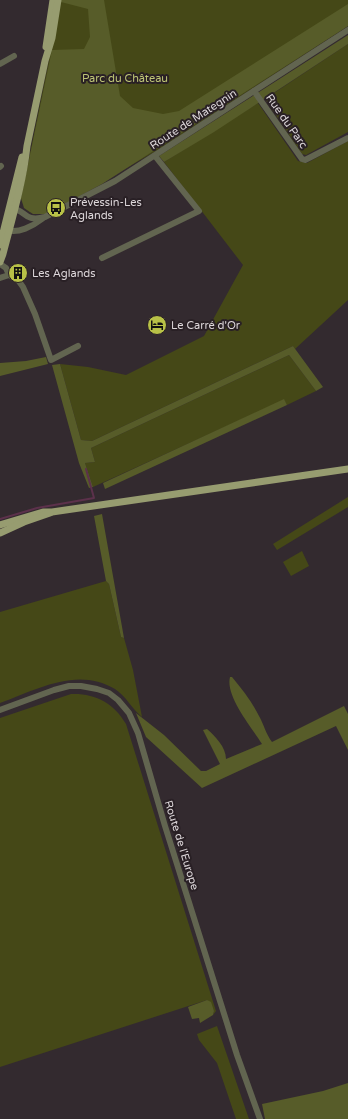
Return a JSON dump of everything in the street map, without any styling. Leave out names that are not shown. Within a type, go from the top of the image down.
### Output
[{"type":"main road","points":[[45,61],[46,43],[53,0]]},
{"type":"main road","points":[[0,263],[2,241],[7,229],[25,158],[26,146],[45,61],[52,38],[58,0]]},
{"type":"main road","points":[[0,524],[43,512],[52,512],[348,469]]},
{"type":"main road","points":[[0,533],[52,512]]},
{"type":"street","name":"Route de Mategnin","points":[[7,229],[24,229],[98,190],[155,156],[348,30]]},
{"type":"street","points":[[0,64],[14,56]]},
{"type":"street","name":"Rue du Parc","points":[[254,91],[304,160],[348,138]]},
{"type":"street","points":[[102,258],[199,211],[155,156]]},
{"type":"street","points":[[11,210],[31,218],[38,219],[45,217]]},
{"type":"street","points":[[0,263],[18,280],[24,288],[51,360],[78,346]]},
{"type":"street","points":[[0,278],[10,274]]},
{"type":"street","name":"Route de l'Europe","points":[[0,710],[54,690],[69,686],[81,686],[109,693],[130,713],[138,733],[165,826],[237,1055],[260,1119]]},
{"type":"green space","name":"Parc du Château","points":[[61,0],[348,0],[348,26],[156,151],[46,214],[36,214],[27,210],[21,198]]},
{"type":"green space","points":[[61,0],[104,0],[120,96],[133,108],[163,114],[179,111],[348,4],[348,26],[102,184],[46,214],[33,214],[24,208],[21,198],[52,50],[84,49],[90,37],[88,9],[61,2]]},
{"type":"green space","points":[[348,35],[348,44],[214,132],[164,162],[159,156]]},
{"type":"green space","points":[[348,44],[348,132],[306,155],[302,154],[265,99]]},
{"type":"green space","points":[[258,103],[298,161],[307,163],[348,141],[348,300],[295,349],[293,346],[92,441],[81,440],[60,364],[88,367],[126,375],[204,336],[243,265],[164,162]]},
{"type":"green space","points":[[293,346],[323,387],[316,391],[289,355],[91,448],[95,462],[85,463],[93,487],[89,488],[79,463],[52,365],[60,364],[81,440],[92,441]]},
{"type":"green space","points":[[289,355],[316,391],[287,405],[284,400],[93,487],[85,463],[95,462],[91,448]]},
{"type":"green space","points":[[46,357],[48,364],[0,376],[0,363],[26,361]]},
{"type":"green space","points":[[284,399],[287,405],[105,489],[103,483]]},
{"type":"green space","points":[[348,497],[348,507],[277,550],[273,544]]},
{"type":"green space","points":[[102,514],[124,638],[121,637],[109,584],[106,581],[94,516]]},
{"type":"green space","points":[[302,551],[309,566],[291,576],[283,562]]},
{"type":"green space","points":[[106,581],[109,584],[121,637],[124,638],[133,670],[142,717],[115,689],[101,682],[86,680],[57,682],[0,703],[0,612]]},
{"type":"green space","points":[[230,677],[232,677],[250,701],[272,742],[344,706],[348,714],[348,750],[336,726],[202,788],[146,737],[136,713],[164,735],[201,771],[206,771],[220,764],[203,730],[207,729],[220,742],[226,755],[226,759],[262,744],[240,712],[235,702],[231,693]]},
{"type":"green space","points":[[71,694],[88,695],[103,701],[116,710],[126,724],[216,1011],[213,1015],[214,1011],[207,1000],[0,1067],[0,718]]},
{"type":"green space","points":[[207,1000],[211,1002],[214,1011],[213,1015],[200,1023],[199,1018],[192,1019],[188,1007]]},
{"type":"green space","points":[[217,1026],[249,1119],[236,1119],[217,1063],[199,1040],[197,1034]]},
{"type":"green space","points":[[348,1083],[348,1119],[265,1119],[262,1104],[323,1091]]},
{"type":"waterway","points":[[0,519],[37,508],[94,498],[86,469]]},
{"type":"place","name":"Prévessin-Les Aglands","points":[[56,208]]},
{"type":"place","name":"Les Aglands","points":[[18,273]]},
{"type":"place","name":"Le Carré d'Or","points":[[157,325]]}]
